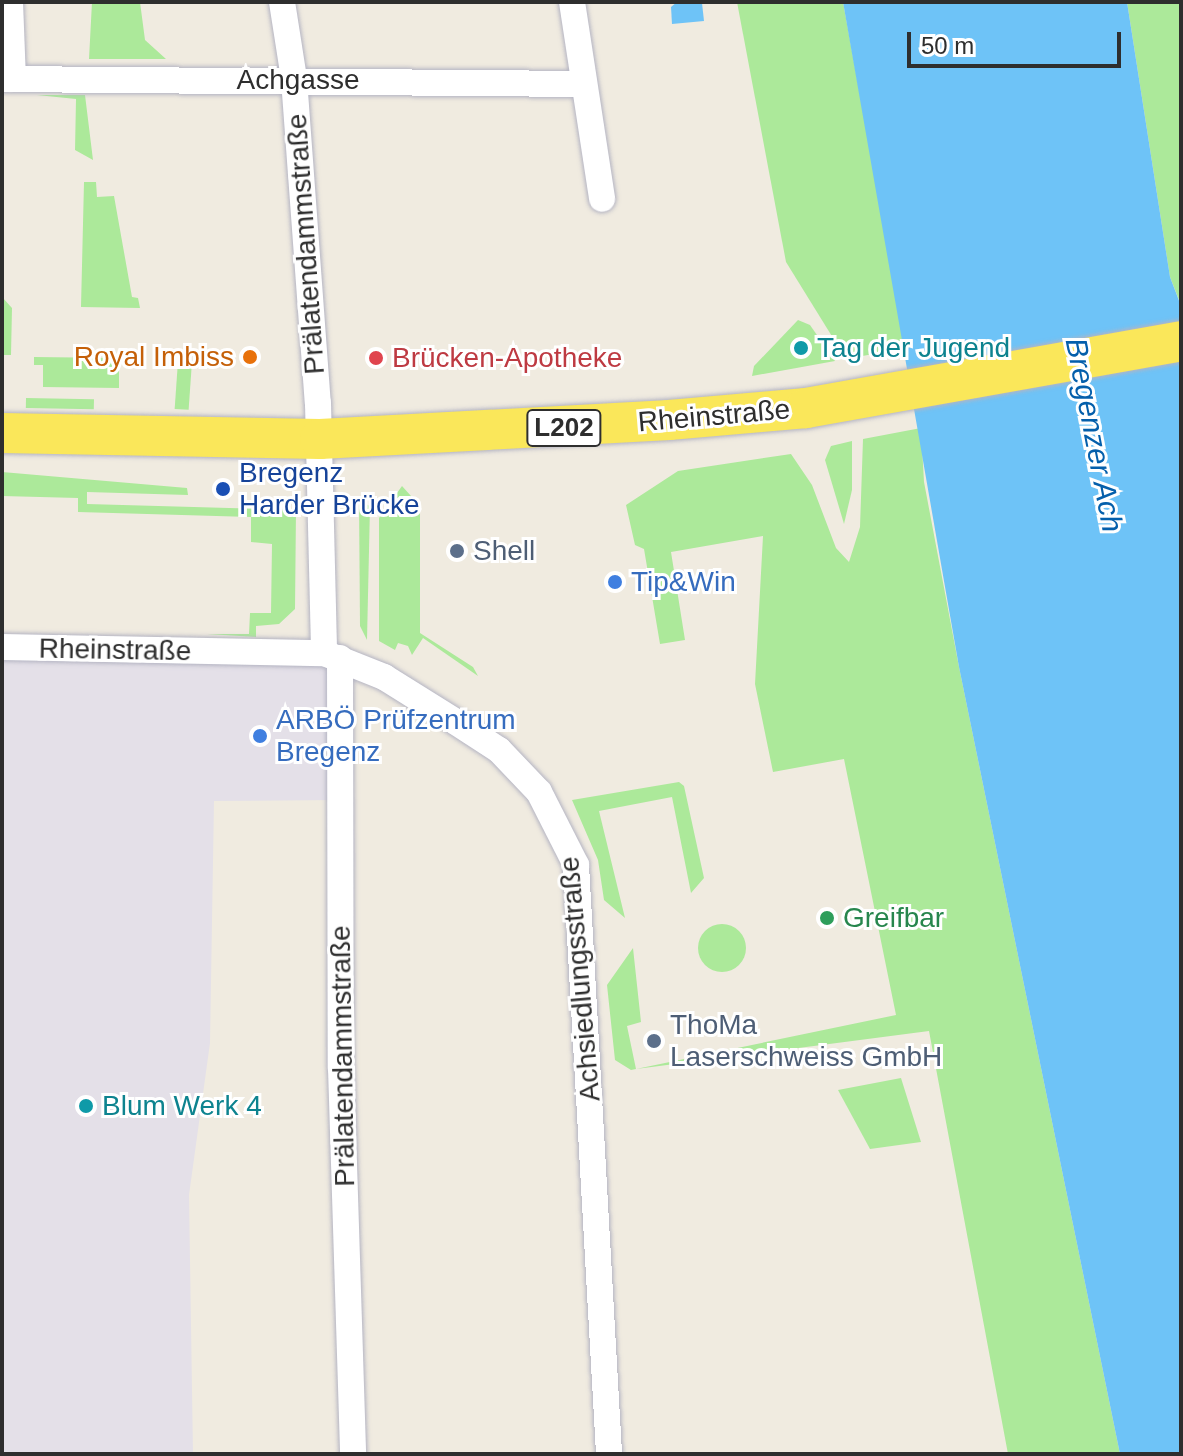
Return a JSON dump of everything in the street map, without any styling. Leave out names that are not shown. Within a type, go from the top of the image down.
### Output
[{"type":"main road","name":"Rheinstraße","points":[[2,433],[320,439],[566,428],[836,403],[1181,341]]},
{"type":"street","name":"Achgasse","points":[[10,2],[7,79],[294,79],[584,84]]},
{"type":"street","name":"Prälatendammstraße","points":[[282,2],[294,79],[320,439]]},
{"type":"street","points":[[572,2],[602,199]]},
{"type":"street","points":[[320,439],[332,655]]},
{"type":"street","name":"Rheinstraße","points":[[2,647],[332,655]]},
{"type":"street","name":"Prälatendammstraße","points":[[332,655],[353,1454]]},
{"type":"street","name":"Achsiedlungsstraße","points":[[332,655],[384,677],[499,750],[539,792],[571,850],[586,1016],[609,1454]]},
{"type":"shaded area","name":"Blum Werk 4","points":[[2,647],[340,658],[340,800],[214,801],[210,1043],[189,1195],[193,1454],[2,1454]]},
{"type":"green space","points":[[92,2],[140,2],[145,40],[166,59],[89,59]]},
{"type":"green space","points":[[737,2],[843,2],[906,348],[846,359],[786,262]]},
{"type":"green space","points":[[1127,2],[1181,2],[1179,300],[1170,277]]},
{"type":"green space","points":[[37,95],[85,95],[93,160],[75,150],[76,99]]},
{"type":"green space","points":[[84,182],[96,182],[97,197],[114,196],[132,297],[138,298],[140,308],[81,307]]},
{"type":"green space","points":[[2,297],[12,308],[11,355],[2,355]]},
{"type":"green space","points":[[798,320],[810,325],[835,361],[752,376],[754,366]]},
{"type":"green space","points":[[34,357],[119,358],[119,388],[43,387],[43,365],[34,365]]},
{"type":"green space","points":[[178,361],[192,362],[189,410],[175,409]]},
{"type":"green space","points":[[26,398],[94,399],[94,409],[26,408]]},
{"type":"green space","points":[[921,428],[924,482],[959,667],[1120,1454],[1008,1454],[929,1031],[636,1069],[896,1015],[844,759],[773,772],[755,684],[763,536],[671,552],[685,640],[660,644],[644,549],[635,545],[626,505],[678,471],[791,454],[812,485],[836,548],[849,562],[860,527],[863,439]]},
{"type":"green space","points":[[852,441],[852,490],[844,524],[825,460],[831,446]]},
{"type":"green space","points":[[2,472],[187,488],[188,495],[87,492],[87,504],[296,510],[295,609],[279,624],[256,626],[256,637],[207,634],[249,634],[250,613],[271,613],[272,544],[251,542],[251,517],[78,512],[78,498],[2,496]]},
{"type":"green space","points":[[402,486],[420,506],[420,633],[473,667],[478,676],[423,638],[412,655],[408,646],[398,643],[395,650],[379,641],[379,518]]},
{"type":"green space","points":[[359,501],[370,506],[367,640],[360,626]]},
{"type":"green space","points":[[679,782],[684,786],[704,878],[691,893],[672,797],[599,811],[625,918],[604,900],[598,860],[572,800]]},
{"type":"green space","points":[[722,924],[739,931],[746,948],[739,965],[722,972],[705,965],[698,948],[705,931]]},
{"type":"green space","points":[[633,948],[641,1022],[627,1026],[636,1069],[631,1070],[615,1060],[607,985]]},
{"type":"green space","points":[[901,1078],[921,1142],[870,1149],[838,1090]]},
{"type":"water","points":[[677,2],[702,3],[704,21],[672,24],[671,7]]},
{"type":"water","name":"Bregenzer Ach","points":[[843,2],[1127,2],[1170,277],[1181,306],[1181,1454],[1120,1454],[959,667]]},
{"type":"place","name":"Tag der Jugend","points":[[801,348]]},
{"type":"place","name":"Royal Imbiss","points":[[250,357]]},
{"type":"place","name":"Brücken-Apotheke","points":[[376,358]]},
{"type":"place","name":"Bregenz Harder Brücke","points":[[223,489]]},
{"type":"place","name":"Shell","points":[[457,551]]},
{"type":"place","name":"Tip&Win","points":[[615,582]]},
{"type":"place","name":"ARBÖ Prüfzentrum Bregenz","points":[[260,736]]},
{"type":"place","name":"Greifbar","points":[[827,918]]},
{"type":"place","name":"ThoMa Laserschweiss GmbH","points":[[654,1041]]},
{"type":"place","name":"Blum Werk 4","points":[[86,1106]]}]
